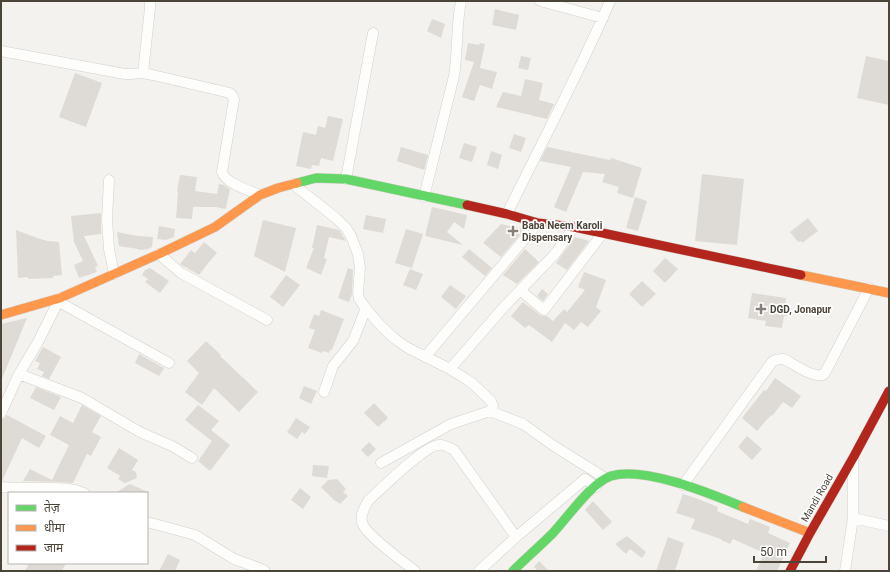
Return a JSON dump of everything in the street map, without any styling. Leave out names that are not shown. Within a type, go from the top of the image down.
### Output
[{"type":"street","points":[[143,74],[150,1]]},
{"type":"street","points":[[424,197],[457,61],[458,16],[461,1]]},
{"type":"street","points":[[540,1],[603,18]]},
{"type":"street","points":[[507,214],[531,163],[574,81],[610,1]]},
{"type":"street","points":[[346,180],[373,33]]},
{"type":"street","points":[[1,51],[125,74],[143,74],[169,78],[230,93],[234,100],[222,172],[228,180],[240,187],[260,195]]},
{"type":"street","points":[[1,315],[60,300],[215,227],[260,195],[316,178],[346,180],[507,214],[538,223],[574,227],[889,292]]},
{"type":"street","points":[[109,180],[107,219],[109,250],[114,274]]},
{"type":"street","points":[[293,184],[337,219],[346,228],[351,236],[358,254],[360,268],[359,299],[381,326],[395,339],[408,348],[450,369],[472,383],[491,401],[492,406],[490,411]]},
{"type":"street","points":[[425,357],[538,223]]},
{"type":"street","points":[[450,369],[503,308],[555,254],[574,227]]},
{"type":"street","points":[[520,290],[544,310],[603,233]]},
{"type":"street","points":[[158,254],[181,273],[267,320]]},
{"type":"street","points":[[683,485],[772,362],[775,360],[784,359],[811,373],[823,375],[869,288]]},
{"type":"street","points":[[60,300],[169,364]]},
{"type":"street","points":[[1,413],[19,374],[60,300]]},
{"type":"street","points":[[324,392],[333,366],[353,341],[366,308]]},
{"type":"street","points":[[19,374],[82,398],[133,428],[172,446],[192,458]]},
{"type":"street","name":"Mandi Road","points":[[790,571],[889,391]]},
{"type":"street","points":[[381,463],[451,424],[490,411],[523,424],[554,446],[605,478]]},
{"type":"street","points":[[415,571],[366,530],[362,524],[361,517],[368,501],[402,470],[435,445],[443,445],[454,450],[516,538]]},
{"type":"street","points":[[845,571],[853,518],[853,458]]},
{"type":"street","points":[[512,571],[553,533],[605,478],[614,475],[652,477],[701,490],[810,533]]},
{"type":"street","points":[[479,571],[585,479],[596,487]]},
{"type":"street","points":[[1,487],[68,488],[82,492]]},
{"type":"street","points":[[853,518],[889,526]]},
{"type":"street","points":[[148,522],[195,535],[234,559],[265,571]]},
{"type":"building","points":[[495,9],[519,15],[516,30],[492,25]]},
{"type":"building","points":[[432,19],[445,24],[441,38],[427,31]]},
{"type":"building","points":[[468,43],[479,45],[480,43],[485,44],[480,68],[497,72],[492,89],[480,85],[474,101],[462,97],[474,62],[465,60]]},
{"type":"building","points":[[521,56],[531,58],[528,70],[518,68]]},
{"type":"building","points":[[866,56],[889,61],[889,105],[857,98]]},
{"type":"building","points":[[75,73],[102,83],[86,127],[59,117]]},
{"type":"building","points":[[525,79],[543,83],[539,100],[554,104],[547,119],[496,107],[503,92],[521,96]]},
{"type":"building","points":[[328,116],[343,119],[333,161],[321,158],[319,166],[312,165],[311,169],[296,166],[303,132],[316,135],[318,126],[325,128]]},
{"type":"building","points":[[514,134],[526,138],[521,152],[509,148]]},
{"type":"building","points":[[464,143],[477,147],[472,162],[459,158]]},
{"type":"building","points":[[401,147],[428,155],[424,170],[397,161]]},
{"type":"building","points":[[547,147],[610,160],[611,158],[642,168],[633,198],[617,193],[619,187],[602,182],[605,174],[583,172],[566,212],[554,207],[571,167],[540,161]]},
{"type":"building","points":[[491,151],[502,155],[498,169],[487,165]]},
{"type":"building","points":[[702,174],[744,179],[737,245],[695,241]]},
{"type":"building","points":[[180,175],[197,177],[195,191],[217,194],[219,184],[230,189],[226,208],[193,207],[192,219],[176,218],[177,191]]},
{"type":"building","points":[[635,197],[647,201],[638,231],[626,228]]},
{"type":"building","points":[[432,207],[467,215],[464,229],[454,222],[447,232],[463,245],[425,236]]},
{"type":"building","points":[[101,213],[101,234],[84,236],[98,266],[95,267],[97,272],[79,278],[74,265],[83,261],[74,242],[71,216]]},
{"type":"building","points":[[366,215],[386,219],[383,233],[363,229]]},
{"type":"building","points":[[808,218],[818,231],[802,243],[801,241],[798,242],[790,232]]},
{"type":"building","points":[[263,220],[296,228],[285,272],[254,256]]},
{"type":"building","points":[[501,224],[525,229],[501,257],[483,243]]},
{"type":"building","points":[[317,225],[339,230],[346,241],[329,237],[324,258],[327,259],[321,275],[306,268],[314,248],[312,248]]},
{"type":"building","points":[[159,226],[175,229],[174,237],[166,240],[157,239]]},
{"type":"building","points":[[406,229],[423,234],[412,268],[395,263]]},
{"type":"building","points":[[16,230],[40,239],[59,242],[62,275],[53,276],[53,278],[18,278]]},
{"type":"building","points":[[117,232],[153,237],[152,247],[139,250],[119,246]]},
{"type":"building","points":[[575,237],[589,241],[567,270],[556,263]]},
{"type":"building","points":[[204,242],[217,253],[199,275],[180,264],[191,250],[195,253]]},
{"type":"building","points":[[469,249],[492,268],[485,276],[462,257]]},
{"type":"building","points":[[525,249],[539,262],[517,284],[503,275]]},
{"type":"building","points":[[665,258],[678,269],[665,283],[653,271]]},
{"type":"building","points":[[150,268],[169,281],[160,293],[145,282],[148,279],[142,275],[145,270]]},
{"type":"building","points":[[348,268],[353,270],[352,294],[349,302],[338,298]]},
{"type":"building","points":[[410,269],[423,274],[416,290],[403,285]]},
{"type":"building","points":[[584,272],[606,280],[596,307],[601,311],[588,327],[581,322],[574,330],[565,323],[552,342],[529,325],[525,328],[511,316],[523,302],[540,315],[547,316],[553,321],[564,309],[567,312],[585,290],[578,287]]},
{"type":"building","points":[[286,275],[300,285],[283,307],[270,297]]},
{"type":"building","points":[[642,281],[656,294],[642,307],[629,294]]},
{"type":"building","points":[[450,285],[466,296],[456,309],[441,297]]},
{"type":"building","points":[[542,289],[548,294],[543,301],[537,296]]},
{"type":"building","points":[[752,293],[786,298],[785,308],[788,309],[787,316],[784,316],[782,328],[765,326],[766,321],[748,318]]},
{"type":"building","points":[[321,310],[344,319],[332,350],[331,349],[329,353],[323,351],[322,353],[308,348],[315,330],[309,328],[314,314],[319,316]]},
{"type":"building","points":[[27,318],[1,381],[1,324]]},
{"type":"building","points":[[206,341],[258,392],[239,412],[214,388],[202,405],[185,392],[199,373],[187,361]]},
{"type":"building","points":[[43,347],[61,357],[49,379],[42,376],[44,372],[37,369],[40,363],[35,361]]},
{"type":"building","points":[[139,354],[164,368],[159,376],[135,363]]},
{"type":"building","points":[[775,378],[801,396],[792,408],[783,402],[757,431],[742,418],[764,390],[766,391]]},
{"type":"building","points":[[304,386],[317,391],[311,404],[299,398]]},
{"type":"building","points":[[36,387],[61,397],[54,410],[30,398]]},
{"type":"building","points":[[374,403],[388,418],[378,427],[364,413]]},
{"type":"building","points":[[82,405],[101,416],[92,432],[101,437],[91,456],[87,454],[73,483],[23,481],[30,469],[52,480],[69,445],[50,435],[60,416],[73,423]]},
{"type":"building","points":[[198,405],[219,421],[211,430],[230,445],[210,471],[198,461],[212,441],[185,420]]},
{"type":"building","points":[[7,415],[46,436],[39,448],[22,438],[1,481],[1,419],[5,418]]},
{"type":"building","points":[[296,418],[310,427],[305,434],[302,432],[297,439],[287,432]]},
{"type":"building","points":[[747,436],[762,449],[752,460],[738,447]]},
{"type":"building","points":[[369,442],[376,449],[368,457],[361,450]]},
{"type":"building","points":[[119,448],[138,460],[132,470],[136,472],[137,478],[125,483],[118,479],[120,476],[107,468]]},
{"type":"building","points":[[313,465],[329,466],[327,478],[312,476]]},
{"type":"building","points":[[337,479],[346,489],[343,492],[348,496],[340,504],[321,487],[328,480]]},
{"type":"building","points":[[130,484],[148,492],[117,492]]},
{"type":"building","points":[[300,488],[311,497],[303,509],[291,500]]},
{"type":"building","points":[[683,494],[718,507],[717,511],[748,524],[750,519],[770,527],[768,533],[790,543],[777,571],[756,571],[764,553],[733,539],[730,544],[721,539],[691,529],[695,519],[676,513]]},
{"type":"building","points":[[593,501],[612,522],[603,530],[585,510]]},
{"type":"building","points":[[627,536],[646,552],[642,558],[630,549],[626,554],[615,544]]},
{"type":"building","points":[[668,537],[684,543],[675,571],[656,571]]},
{"type":"building","points":[[168,554],[180,560],[175,571],[159,571]]},
{"type":"building","points":[[539,561],[549,571],[538,571],[534,567]]},
{"type":"building","points":[[28,564],[66,564],[62,571],[25,571]]},
{"type":"traffic: fast","points":[[297,183],[316,178],[346,179],[467,205]]},
{"type":"traffic: fast","points":[[513,571],[553,533],[580,501],[596,485],[611,476],[625,474],[659,478],[714,495],[743,507]]},
{"type":"traffic: slow","points":[[1,315],[60,298],[159,254],[215,227],[260,195],[297,183]]},
{"type":"traffic: slow","points":[[801,275],[889,293]]},
{"type":"traffic: slow","points":[[743,507],[810,533]]},
{"type":"traffic: jam","points":[[467,205],[538,223],[574,227],[801,275]]},
{"type":"traffic: jam","points":[[790,571],[889,391]]},
{"type":"place","name":"Baba Neem Karoli Dispensary","points":[[513,231]]},
{"type":"place","name":"DGD, Jonapur","points":[[761,309]]}]
